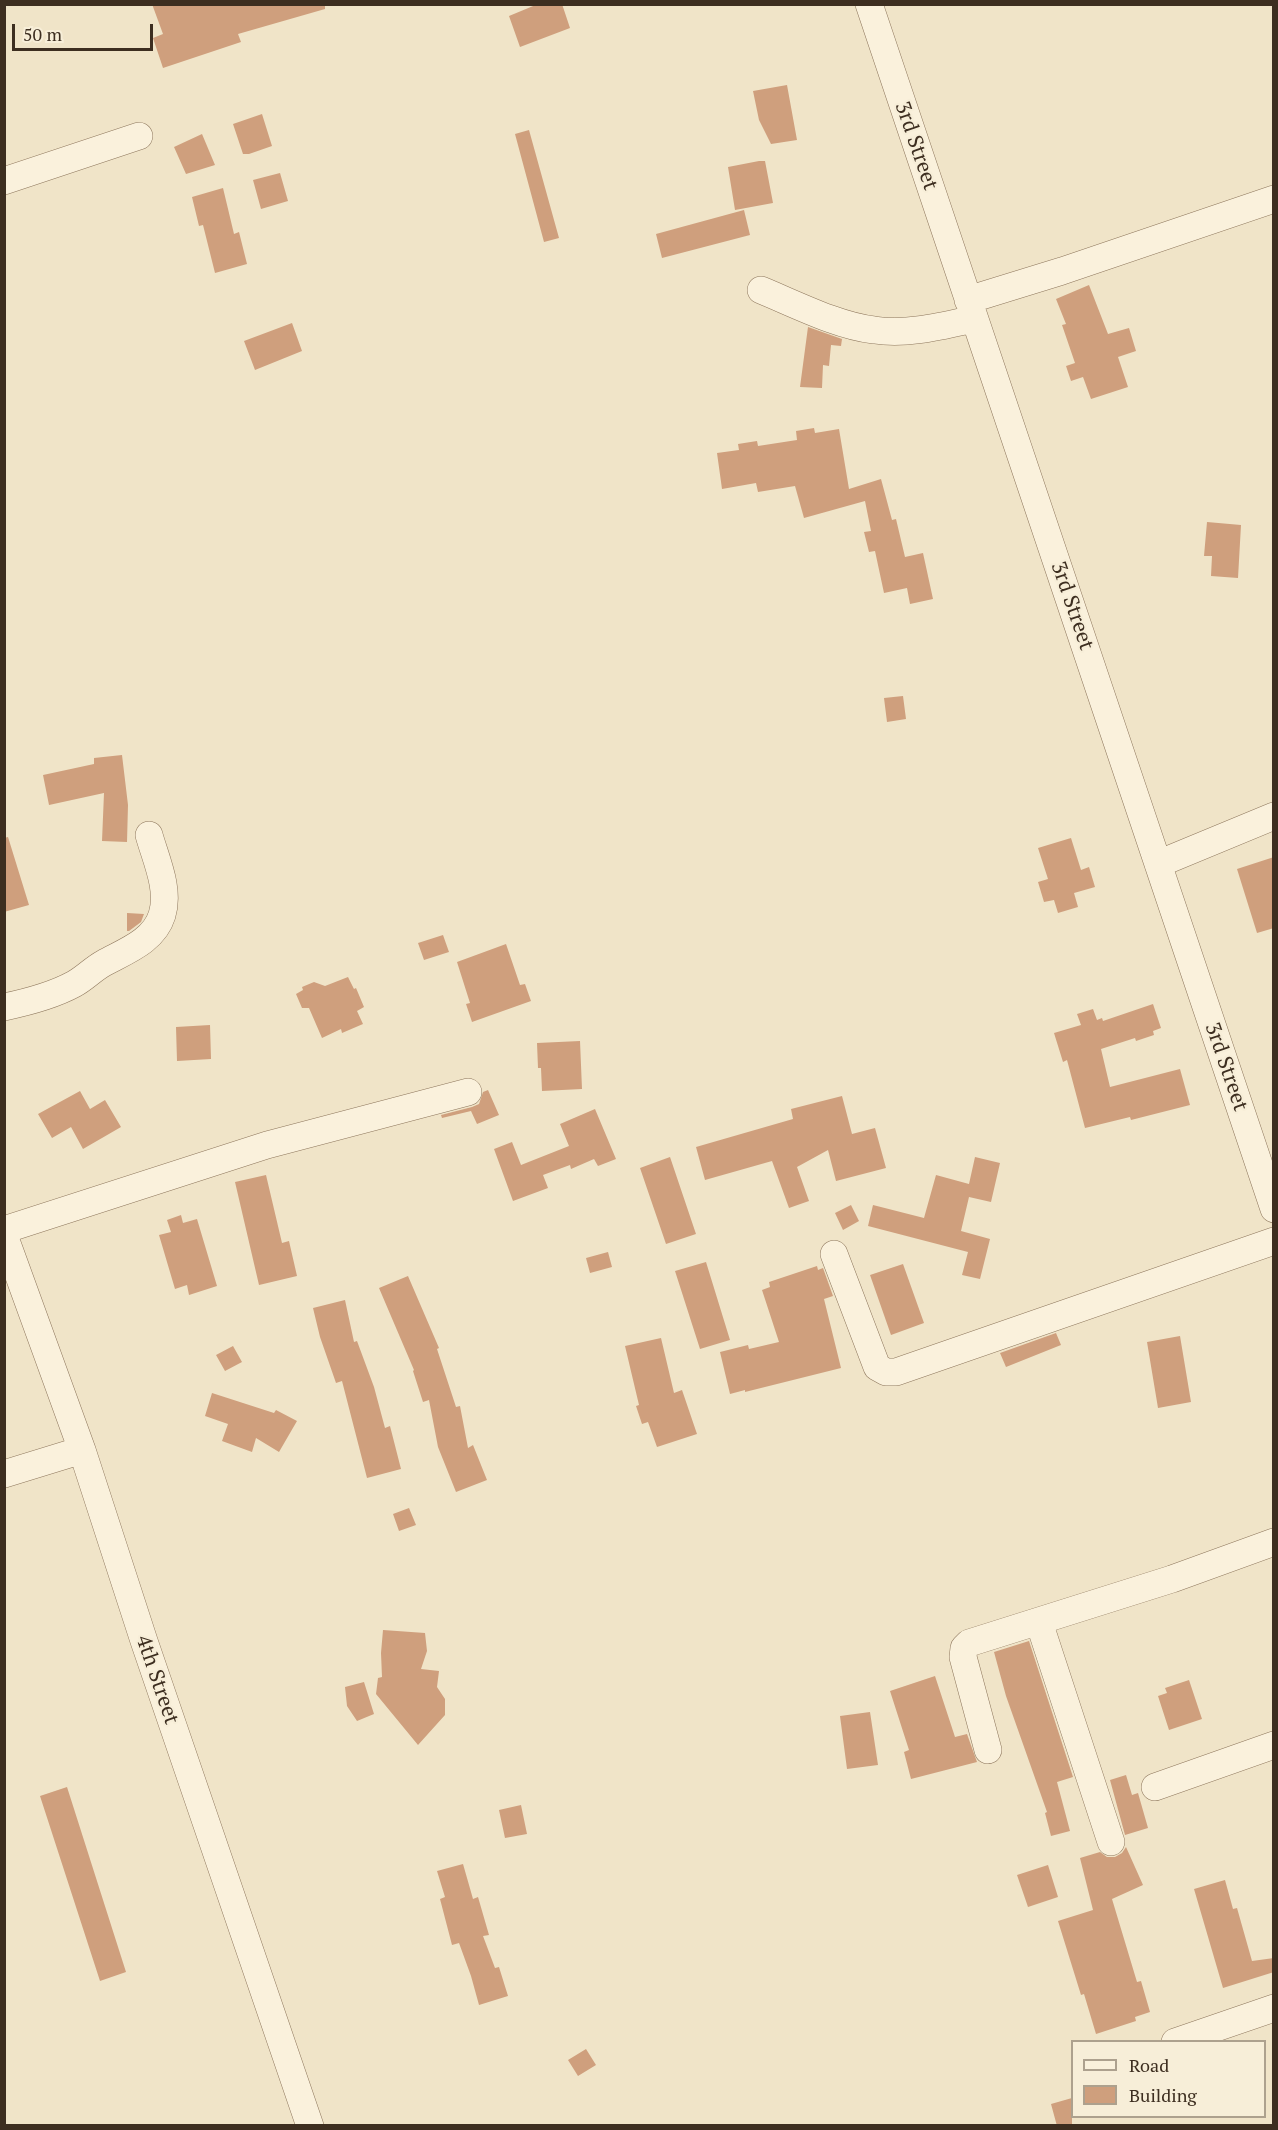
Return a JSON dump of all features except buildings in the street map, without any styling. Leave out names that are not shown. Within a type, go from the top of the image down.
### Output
[{"type":"street","name":"3rd Street","points":[[869,4],[1274,1209]]},
{"type":"street","points":[[4,181],[139,136]]},
{"type":"street","points":[[761,290],[831,319],[873,330],[906,331],[971,309],[1062,271],[1274,199]]},
{"type":"street","points":[[1158,864],[1274,816]]},
{"type":"street","points":[[4,1008],[47,996],[75,983],[100,965],[144,941],[155,931],[162,914],[165,892],[149,835]]},
{"type":"street","points":[[4,1230],[267,1145],[468,1092]]},
{"type":"street","name":"4th Street","points":[[4,1235],[82,1450],[148,1653],[310,2126]]},
{"type":"street","points":[[834,1254],[877,1366],[886,1372],[896,1372],[1274,1241]]},
{"type":"street","points":[[4,1474],[82,1450]]},
{"type":"street","points":[[988,1750],[963,1657],[964,1648],[969,1643],[1172,1579],[1274,1542]]},
{"type":"street","points":[[1039,1622],[1111,1842]]},
{"type":"street","points":[[1155,1787],[1274,1746]]},
{"type":"street","points":[[1182,2040],[1274,2008]]}]
